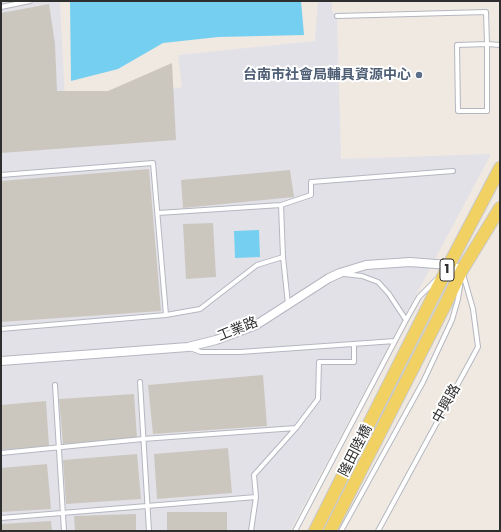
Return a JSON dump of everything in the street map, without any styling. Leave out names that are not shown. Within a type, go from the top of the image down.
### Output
[{"type":"main road","name":"1","points":[[449,265],[500,168]]},
{"type":"main road","name":"1","points":[[462,270],[500,208]]},
{"type":"main road","name":"隆田陸橋","points":[[315,531],[449,265]]},
{"type":"main road","name":"隆田陸橋","points":[[330,531],[462,270]]},
{"type":"street","name":"工業路","points":[[1,361],[188,347],[216,340],[256,325],[329,278],[366,265],[410,262],[449,265],[462,270]]},
{"type":"lane","points":[[1,6],[30,1]]},
{"type":"lane","points":[[337,16],[486,12],[487,44],[487,111],[458,111],[457,45],[487,44],[500,45]]},
{"type":"lane","points":[[1,175],[153,163],[166,314]]},
{"type":"lane","points":[[158,213],[281,205],[311,195],[310,182],[452,171]]},
{"type":"lane","points":[[281,205],[283,257],[288,305]]},
{"type":"lane","points":[[1,329],[166,314],[200,309],[257,265],[283,257]]},
{"type":"lane","points":[[295,531],[419,297],[449,265]]},
{"type":"lane","points":[[341,531],[426,375],[452,320],[458,299],[462,270]]},
{"type":"lane","name":"中興路","points":[[378,531],[478,347],[472,309],[462,270]]},
{"type":"lane","points":[[340,273],[362,276],[378,282],[389,294],[406,320]]},
{"type":"lane","points":[[188,347],[200,352],[240,352],[395,341]]},
{"type":"lane","points":[[251,531],[256,497],[254,475],[296,428],[318,399],[319,362],[354,362],[354,344]]},
{"type":"lane","points":[[140,382],[148,531]]},
{"type":"lane","points":[[55,385],[64,531]]},
{"type":"lane","points":[[1,453],[143,438],[296,428]]},
{"type":"lane","points":[[1,518],[256,497]]},
{"type":"shaded area","points":[[1,1],[60,1],[65,100],[127,100],[182,87],[178,55],[315,41],[318,1],[332,1],[332,11],[337,16],[341,159],[491,154],[290,531],[1,531]]},
{"type":"water","points":[[70,1],[301,1],[304,35],[218,37],[163,43],[118,69],[71,81]]},
{"type":"water","points":[[259,230],[260,257],[235,258],[234,231]]},
{"type":"building","points":[[49,4],[55,44],[57,91],[108,91],[172,63],[176,140],[1,153],[1,13]]},
{"type":"building","points":[[149,169],[161,311],[1,322],[1,181]]},
{"type":"building","points":[[290,170],[294,197],[183,208],[181,180]]},
{"type":"building","points":[[213,223],[216,277],[186,279],[183,224]]},
{"type":"building","points":[[263,375],[267,426],[153,434],[148,385]]},
{"type":"building","points":[[134,394],[137,438],[63,444],[59,399]]},
{"type":"building","points":[[46,401],[49,446],[1,450],[1,405]]},
{"type":"building","points":[[228,448],[232,493],[157,499],[154,454]]},
{"type":"building","points":[[137,454],[141,499],[66,504],[63,460]]},
{"type":"building","points":[[47,464],[51,509],[1,512],[1,468]]},
{"type":"building","points":[[167,512],[227,512],[227,531],[167,531]]},
{"type":"building","points":[[136,514],[136,531],[75,531],[74,516]]},
{"type":"building","points":[[51,521],[52,531],[1,531],[1,524]]},
{"type":"place","name":"台南市社會局輔具資源中心","points":[[419,75]]}]
